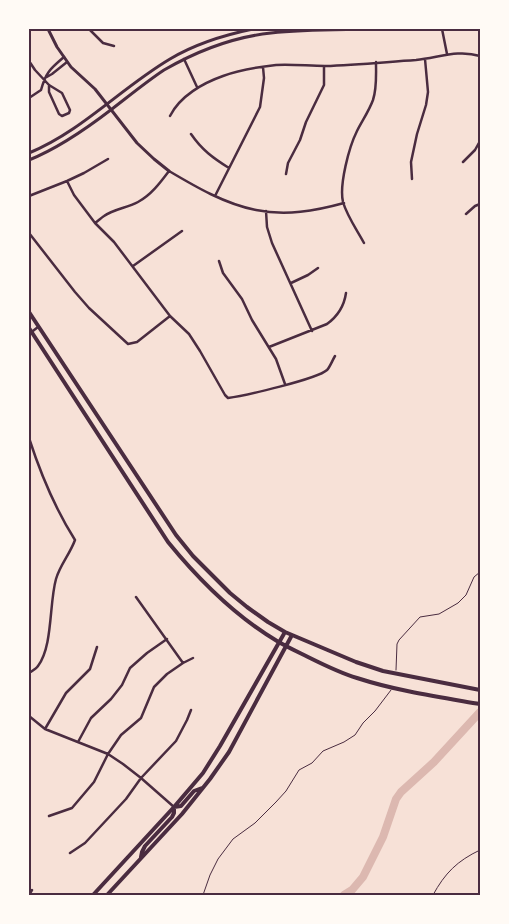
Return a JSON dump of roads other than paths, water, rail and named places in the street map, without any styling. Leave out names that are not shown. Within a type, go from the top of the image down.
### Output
[{"type":"main road","points":[[48,29],[51,37],[67,61],[95,88],[137,143],[169,172]]},
{"type":"main road","points":[[29,153],[69,132],[152,71],[179,54],[211,40],[252,29]]},
{"type":"main road","points":[[29,160],[66,142],[163,71],[216,46],[257,35],[277,32],[377,29]]},
{"type":"main road","points":[[29,312],[165,520],[187,549],[215,579],[247,607],[285,632],[383,672],[480,690]]},
{"type":"main road","points":[[30,332],[168,542],[185,563],[240,616],[278,642],[322,664],[356,678],[384,686],[480,704]]},
{"type":"main road","points":[[93,895],[203,773],[285,632]]},
{"type":"main road","points":[[107,895],[182,814],[229,752],[292,635]]},
{"type":"main road","points":[[174,807],[182,806],[194,791],[203,788]]},
{"type":"main road","points":[[142,857],[145,846],[172,817],[174,807]]},
{"type":"street","points":[[89,29],[103,43],[114,46]]},
{"type":"street","points":[[442,29],[448,54]]},
{"type":"street","points":[[170,116],[174,108],[198,88],[224,76],[263,67],[285,65],[324,66],[425,59],[456,53],[480,56]]},
{"type":"street","points":[[29,98],[41,90],[49,70],[64,57]]},
{"type":"street","points":[[412,179],[411,162],[428,92],[425,59]]},
{"type":"street","points":[[184,60],[198,88]]},
{"type":"street","points":[[29,61],[49,86],[62,93],[70,110],[69,113],[62,116],[59,114],[49,92],[49,86]]},
{"type":"street","points":[[44,79],[67,61]]},
{"type":"street","points":[[364,243],[344,203],[342,190],[344,174],[356,133],[373,100],[376,89],[376,62]]},
{"type":"street","points":[[286,174],[288,163],[324,84],[324,66]]},
{"type":"street","points":[[215,196],[260,107],[264,78],[263,67]]},
{"type":"street","points":[[191,134],[209,155],[229,168]]},
{"type":"street","points":[[463,162],[476,150],[480,141]]},
{"type":"street","points":[[29,196],[67,181],[108,159]]},
{"type":"street","points":[[95,223],[113,211],[144,199],[169,172],[234,204],[266,212],[310,211],[344,203]]},
{"type":"street","points":[[67,181],[74,195],[95,223],[114,242],[170,316],[189,334],[225,395],[230,398],[318,376],[327,370],[335,356]]},
{"type":"street","points":[[466,214],[480,204]]},
{"type":"street","points":[[266,212],[267,227],[272,243],[312,330]]},
{"type":"street","points":[[133,266],[182,231]]},
{"type":"street","points":[[29,233],[75,292],[128,344],[138,342],[170,316]]},
{"type":"street","points":[[219,261],[223,273],[242,299],[252,320],[276,359],[285,385]]},
{"type":"street","points":[[291,283],[318,268]]},
{"type":"street","points":[[268,347],[327,324],[344,304],[346,294]]},
{"type":"street","points":[[30,332],[38,327]]},
{"type":"street","points":[[29,438],[58,510],[75,540],[62,564],[53,593],[46,650],[37,668],[29,673]]},
{"type":"street","points":[[136,597],[184,663]]},
{"type":"street","points":[[78,742],[91,718],[111,699],[122,685],[130,668],[146,653],[166,639]]},
{"type":"street","points":[[45,729],[66,694],[90,669],[97,647]]},
{"type":"street","points":[[49,816],[72,808],[94,782],[108,754],[121,735],[140,718],[154,687],[166,674],[193,658]]},
{"type":"street","points":[[70,853],[85,843],[126,800],[141,778],[176,741],[191,710]]},
{"type":"street","points":[[29,716],[45,729],[108,754],[141,778],[174,807]]},
{"type":"street","points":[[29,895],[32,890]]},
{"type":"waterway","points":[[344,895],[352,890],[363,877],[383,837],[396,799],[401,792],[434,762],[480,712]]}]
